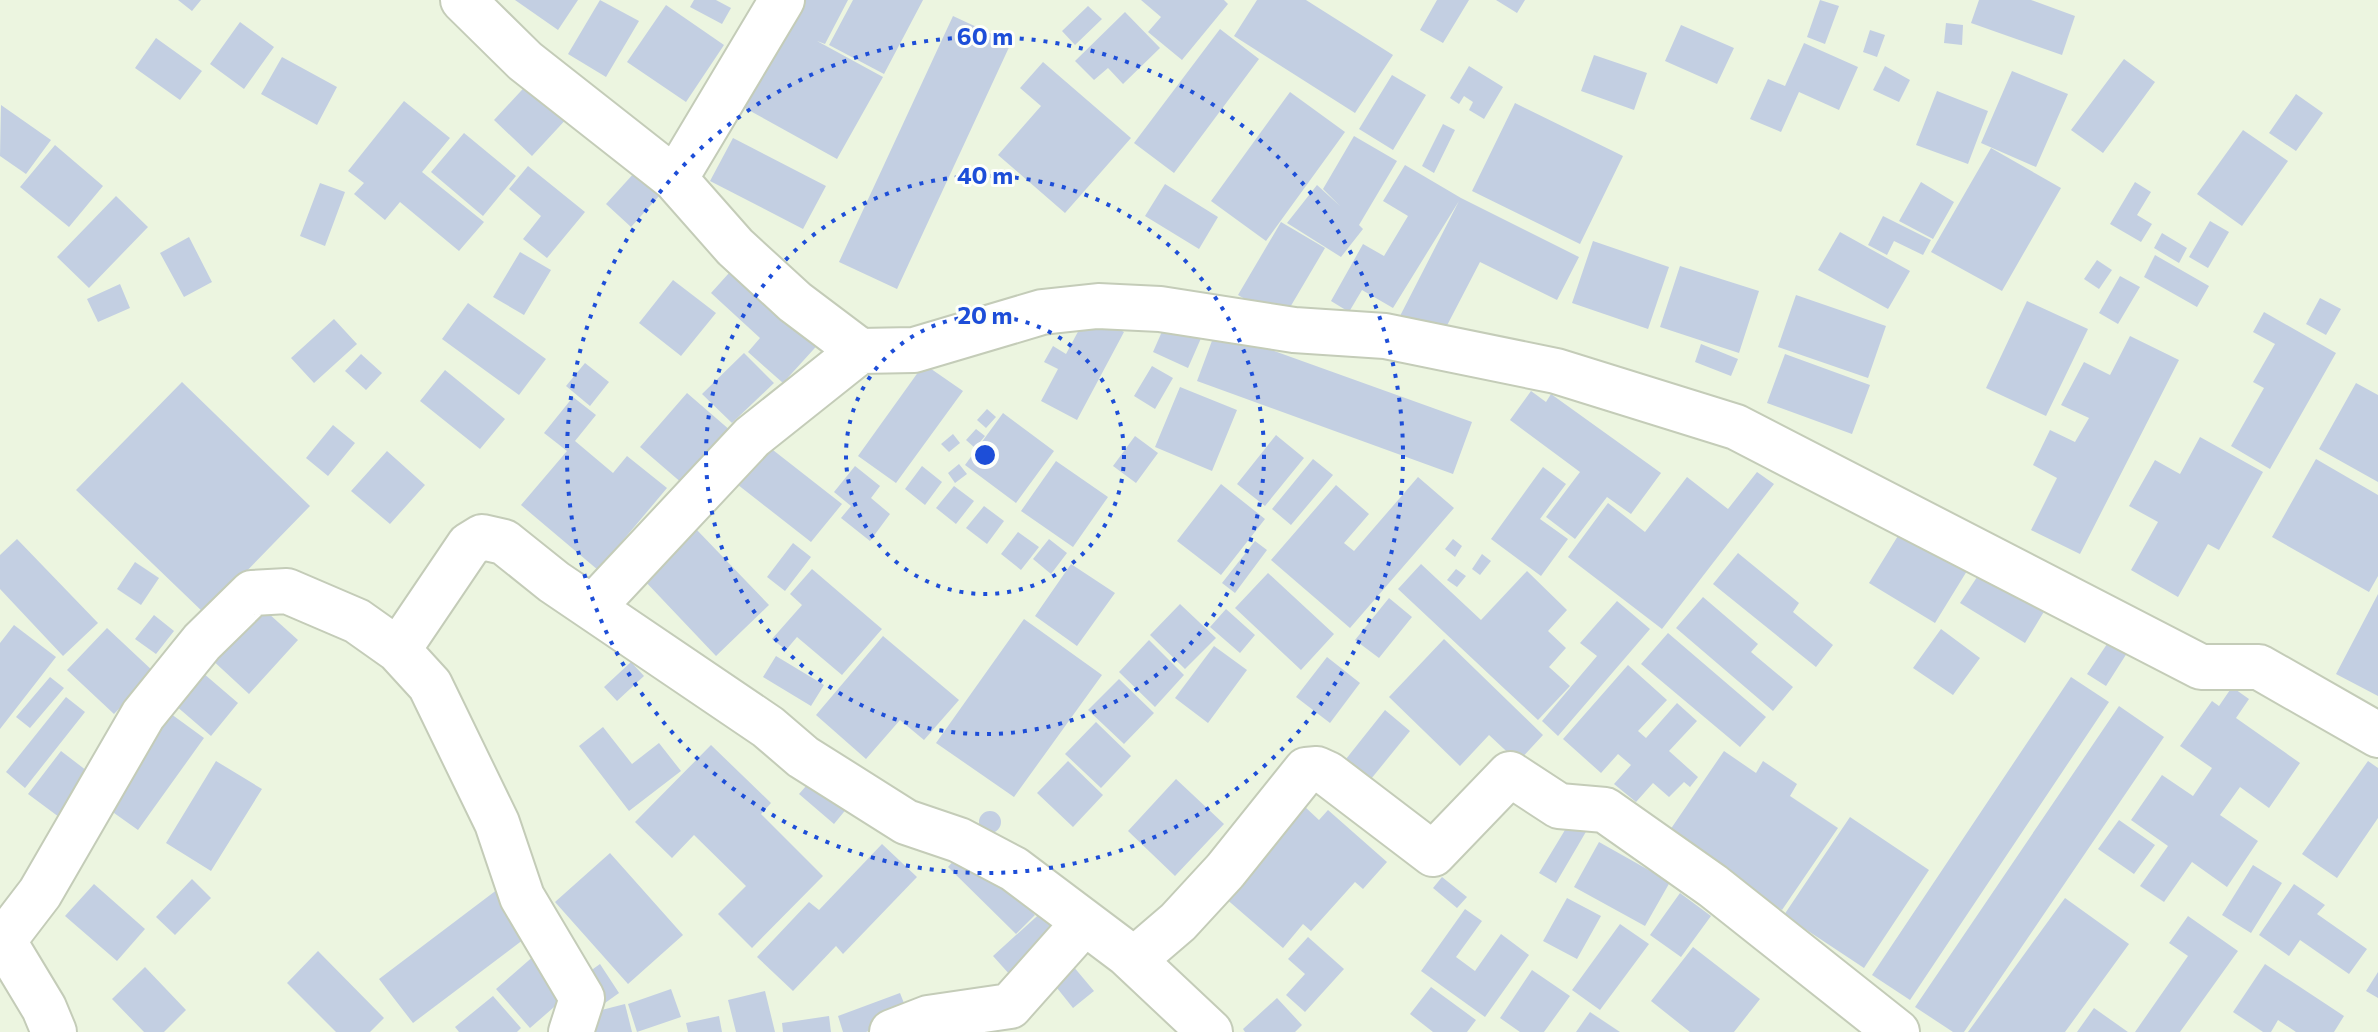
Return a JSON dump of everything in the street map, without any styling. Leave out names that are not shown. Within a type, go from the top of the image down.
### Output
[{"type":"street","points":[[463,0],[525,61],[675,179],[735,247],[795,302],[860,351]]},
{"type":"street","points":[[675,179],[782,0]]},
{"type":"street","points":[[594,606],[752,437],[860,351],[914,350],[1042,312],[1098,306],[1160,309],[1294,330],[1385,336],[1556,371],[1736,427],[2201,667],[2259,667],[2378,735]]},
{"type":"street","points":[[398,650],[469,545],[482,537],[504,542],[554,582],[594,606],[768,727],[803,757],[906,822],[959,840],[1014,869],[1083,924],[1127,954],[1210,1032]]},
{"type":"street","points":[[54,1032],[2,938],[40,893],[143,715],[202,642],[252,593],[287,591],[357,621],[398,650],[430,685],[497,823],[522,897],[582,998],[571,1032]]},
{"type":"street","points":[[1127,954],[1143,952],[1178,922],[1225,871],[1306,770],[1317,769],[1328,774],[1433,854],[1510,774],[1559,806],[1605,810],[1713,886],[1897,1032]]},
{"type":"street","points":[[892,1032],[928,1018],[1010,1006],[1083,924]]},
{"type":"building","points":[[178,0],[201,0],[192,11]]},
{"type":"building","points":[[515,0],[578,0],[558,30]]},
{"type":"building","points":[[600,0],[639,21],[606,77],[568,54]]},
{"type":"building","points":[[694,0],[716,0],[731,8],[722,24],[690,7]]},
{"type":"building","points":[[793,0],[848,0],[825,44],[817,41],[883,77],[837,159],[743,107]]},
{"type":"building","points":[[853,0],[923,0],[884,74],[829,45]]},
{"type":"building","points":[[1141,0],[1224,0],[1228,4],[1182,60],[1148,32],[1161,17]]},
{"type":"building","points":[[1257,0],[1306,0],[1393,55],[1355,113],[1234,36]]},
{"type":"building","points":[[1437,0],[1469,0],[1443,43],[1420,30]]},
{"type":"building","points":[[1496,0],[1525,0],[1517,13]]},
{"type":"building","points":[[1820,0],[1839,6],[1825,44],[1807,37]]},
{"type":"building","points":[[1979,0],[2031,0],[2075,16],[2062,55],[1971,23]]},
{"type":"building","points":[[666,5],[724,45],[686,102],[627,62]]},
{"type":"building","points":[[1088,6],[1102,19],[1075,45],[1062,31]]},
{"type":"building","points":[[1125,12],[1160,48],[1123,84],[1108,68],[1094,80],[1075,61]]},
{"type":"building","points":[[953,16],[1011,43],[897,289],[839,262]]},
{"type":"building","points":[[240,22],[274,47],[244,89],[210,64]]},
{"type":"building","points":[[1946,23],[1963,25],[1962,45],[1944,43]]},
{"type":"building","points":[[1681,25],[1734,48],[1717,84],[1665,61]]},
{"type":"building","points":[[1220,29],[1259,59],[1174,173],[1134,143]]},
{"type":"building","points":[[1870,30],[1885,35],[1877,57],[1863,52]]},
{"type":"building","points":[[156,38],[202,71],[180,100],[135,68]]},
{"type":"building","points":[[1804,43],[1858,67],[1839,110],[1799,92],[1781,132],[1750,119],[1768,79],[1785,86]]},
{"type":"building","points":[[1594,55],[1647,73],[1634,110],[1581,91]]},
{"type":"building","points":[[282,57],[337,87],[317,125],[261,94]]},
{"type":"building","points":[[2124,59],[2155,82],[2103,153],[2071,130]]},
{"type":"building","points":[[1043,62],[1131,138],[1065,213],[998,155],[1041,106],[1020,88]]},
{"type":"building","points":[[1469,66],[1503,87],[1484,119],[1469,110],[1473,102],[1464,96],[1459,104],[1450,98]]},
{"type":"building","points":[[1885,66],[1910,80],[1899,102],[1873,90]]},
{"type":"building","points":[[2012,71],[2068,94],[2036,167],[1981,143]]},
{"type":"building","points":[[1392,75],[1426,95],[1393,150],[1359,129]]},
{"type":"building","points":[[532,79],[570,115],[532,156],[494,120]]},
{"type":"building","points":[[1937,91],[1988,111],[1968,164],[1916,145]]},
{"type":"building","points":[[1290,92],[1345,132],[1266,241],[1211,201]]},
{"type":"building","points":[[2296,94],[2323,113],[2296,151],[2269,133]]},
{"type":"building","points":[[404,101],[450,138],[422,172],[484,222],[459,251],[400,202],[385,220],[354,194],[364,183],[348,171]]},
{"type":"building","points":[[1515,103],[1623,156],[1580,244],[1472,191]]},
{"type":"building","points":[[1,105],[51,140],[26,174],[0,156]]},
{"type":"building","points":[[1443,124],[1455,130],[1434,173],[1422,166]]},
{"type":"building","points":[[2243,130],[2288,161],[2242,226],[2197,194]]},
{"type":"building","points":[[464,133],[516,176],[483,216],[431,172]]},
{"type":"building","points":[[1354,136],[1397,161],[1359,225],[1363,229],[1341,257],[1287,223],[1317,185],[1340,206],[1323,189]]},
{"type":"building","points":[[733,138],[826,186],[803,229],[710,181]]},
{"type":"building","points":[[55,145],[103,186],[69,227],[20,187]]},
{"type":"building","points":[[1991,148],[2061,188],[2002,291],[1931,252]]},
{"type":"building","points":[[1405,165],[1461,198],[1579,257],[1557,300],[1480,262],[1441,337],[1400,316],[1459,201],[1393,308],[1362,290],[1349,312],[1331,301],[1363,244],[1384,256],[1408,216],[1383,201]]},
{"type":"building","points":[[528,166],[585,212],[547,258],[523,239],[541,216],[509,189]]},
{"type":"building","points":[[635,172],[660,195],[631,227],[606,204]]},
{"type":"building","points":[[1921,182],[1954,202],[1933,239],[1899,221]]},
{"type":"building","points":[[2135,182],[2151,192],[2137,215],[2152,224],[2141,242],[2110,224]]},
{"type":"building","points":[[320,183],[345,192],[325,246],[300,236]]},
{"type":"building","points":[[1165,184],[1218,217],[1199,249],[1145,216]]},
{"type":"building","points":[[116,196],[148,227],[89,288],[57,257]]},
{"type":"building","points":[[1883,216],[1931,240],[1923,255],[1894,241],[1887,255],[1868,245]]},
{"type":"building","points":[[2210,221],[2229,232],[2208,268],[2189,257]]},
{"type":"building","points":[[1281,222],[1325,248],[1282,321],[1238,295]]},
{"type":"building","points":[[1840,232],[1910,271],[1888,309],[1818,270]]},
{"type":"building","points":[[2162,233],[2187,248],[2179,263],[2154,248]]},
{"type":"building","points":[[189,237],[212,282],[184,297],[160,253]]},
{"type":"building","points":[[1593,241],[1669,267],[1648,329],[1572,303]]},
{"type":"building","points":[[520,252],[551,270],[524,315],[493,297]]},
{"type":"building","points":[[2155,255],[2209,286],[2197,307],[2144,277]]},
{"type":"building","points":[[2097,260],[2112,270],[2099,289],[2084,279]]},
{"type":"building","points":[[738,263],[823,339],[783,383],[748,352],[760,338],[711,293]]},
{"type":"building","points":[[1680,266],[1759,291],[1739,353],[1660,327]]},
{"type":"building","points":[[2120,276],[2140,287],[2118,324],[2099,313]]},
{"type":"building","points":[[673,280],[716,313],[681,356],[639,323]]},
{"type":"building","points":[[120,284],[130,308],[98,322],[87,299]]},
{"type":"building","points":[[1796,295],[1886,326],[1868,378],[1778,347]]},
{"type":"building","points":[[2320,298],[2341,309],[2326,335],[2306,324]]},
{"type":"building","points":[[2027,301],[2088,329],[2046,416],[1986,388]]},
{"type":"building","points":[[468,303],[546,359],[519,395],[442,339]]},
{"type":"building","points":[[2264,312],[2336,353],[2270,469],[2231,446],[2264,388],[2253,382],[2275,344],[2253,332]]},
{"type":"building","points":[[1088,313],[1124,332],[1077,420],[1041,401],[1058,369],[1044,362],[1053,346],[1066,354]]},
{"type":"building","points":[[334,319],[357,344],[314,383],[291,358]]},
{"type":"building","points":[[1167,320],[1202,336],[1188,368],[1153,352]]},
{"type":"building","points":[[1216,330],[1472,422],[1453,474],[1197,381]]},
{"type":"building","points":[[2130,336],[2179,360],[2080,554],[2031,530],[2057,478],[2033,465],[2050,430],[2075,442],[2089,418],[2061,405],[2084,362],[2110,375]]},
{"type":"building","points":[[1701,344],[1738,359],[1731,376],[1695,362]]},
{"type":"building","points":[[744,353],[774,383],[732,423],[702,394]]},
{"type":"building","points":[[361,354],[382,373],[366,390],[345,371]]},
{"type":"building","points":[[1785,354],[1870,385],[1852,434],[1767,403]]},
{"type":"building","points":[[585,363],[609,382],[590,406],[566,386]]},
{"type":"building","points":[[924,364],[963,391],[896,483],[858,456]]},
{"type":"building","points":[[1152,366],[1173,378],[1155,409],[1134,396]]},
{"type":"building","points":[[445,370],[505,419],[480,449],[420,401]]},
{"type":"building","points":[[182,382],[310,506],[205,614],[76,490]]},
{"type":"building","points":[[2356,383],[2378,395],[2378,482],[2319,449]]},
{"type":"building","points":[[1180,387],[1237,410],[1212,471],[1155,447]]},
{"type":"building","points":[[1531,391],[1546,402],[1551,394],[1661,473],[1631,514],[1607,497],[1575,539],[1546,517],[1580,472],[1510,420]]},
{"type":"building","points":[[687,393],[731,431],[683,484],[640,447]]},
{"type":"building","points":[[573,397],[596,415],[575,441],[613,473],[627,456],[667,488],[598,570],[521,505],[567,451],[544,433]]},
{"type":"building","points":[[987,409],[996,417],[986,428],[977,420]]},
{"type":"building","points":[[1003,413],[1054,451],[1016,503],[965,465]]},
{"type":"building","points":[[333,425],[355,443],[328,476],[306,458]]},
{"type":"building","points":[[976,429],[985,436],[975,448],[966,440]]},
{"type":"building","points":[[953,434],[960,443],[949,452],[941,444]]},
{"type":"building","points":[[1276,435],[1304,458],[1265,506],[1237,484]]},
{"type":"building","points":[[1135,436],[1158,453],[1136,483],[1113,466]]},
{"type":"building","points":[[2200,437],[2263,472],[2219,550],[2208,544],[2178,597],[2131,570],[2158,522],[2129,506],[2155,460],[2180,474]]},
{"type":"building","points":[[764,443],[842,504],[811,542],[733,481]]},
{"type":"building","points":[[387,451],[425,485],[390,524],[351,491]]},
{"type":"building","points":[[1313,459],[1333,475],[1291,525],[1272,509]]},
{"type":"building","points":[[2316,459],[2378,495],[2378,576],[2369,592],[2272,537]]},
{"type":"building","points":[[1056,461],[1108,497],[1073,547],[1021,511]]},
{"type":"building","points":[[959,464],[967,474],[955,483],[948,473]]},
{"type":"building","points":[[855,466],[880,486],[871,498],[890,514],[870,541],[841,518],[851,506],[834,492]]},
{"type":"building","points":[[922,466],[942,482],[925,505],[905,489]]},
{"type":"building","points":[[1543,467],[1566,484],[1540,519],[1568,539],[1541,576],[1491,539]]},
{"type":"building","points":[[1757,472],[1774,484],[1662,629],[1568,557],[1608,503],[1645,532],[1687,477],[1728,509]]},
{"type":"building","points":[[1418,477],[1454,508],[1350,628],[1271,560],[1336,485],[1369,514],[1344,543],[1354,551]]},
{"type":"building","points":[[1221,484],[1265,519],[1221,575],[1177,541]]},
{"type":"building","points":[[954,486],[974,501],[956,524],[936,508]]},
{"type":"building","points":[[984,506],[1004,521],[987,544],[966,528]]},
{"type":"building","points":[[1904,526],[1970,566],[1935,623],[1869,583]]},
{"type":"building","points":[[696,529],[769,605],[716,656],[643,579]]},
{"type":"building","points":[[1018,532],[1039,547],[1021,570],[1001,554]]},
{"type":"building","points":[[17,539],[98,623],[63,656],[0,589],[0,555]]},
{"type":"building","points":[[1049,539],[1067,553],[1051,574],[1033,559]]},
{"type":"building","points":[[1453,539],[1462,546],[1455,557],[1445,549]]},
{"type":"building","points":[[1255,541],[1267,550],[1235,593],[1222,583]]},
{"type":"building","points":[[793,543],[811,557],[785,591],[767,577]]},
{"type":"building","points":[[1738,553],[1799,603],[1793,612],[1833,645],[1816,667],[1713,584]]},
{"type":"building","points":[[1482,554],[1491,561],[1480,575],[1472,569]]},
{"type":"building","points":[[135,562],[159,578],[141,605],[117,589]]},
{"type":"building","points":[[1071,564],[1115,593],[1077,646],[1035,616]]},
{"type":"building","points":[[1421,564],[1481,620],[1527,571],[1567,610],[1548,631],[1566,648],[1549,667],[1570,686],[1538,720],[1398,589]]},
{"type":"building","points":[[812,569],[882,629],[842,675],[797,637],[786,650],[772,639],[802,605],[790,594]]},
{"type":"building","points":[[1456,569],[1466,576],[1457,587],[1447,580]]},
{"type":"building","points":[[1981,571],[2045,610],[2025,643],[1960,603]]},
{"type":"building","points":[[1268,573],[1334,634],[1301,670],[1235,608]]},
{"type":"building","points":[[2378,594],[2378,696],[2336,674]]},
{"type":"building","points":[[1703,597],[1758,644],[1751,652],[1793,687],[1773,711],[1676,628]]},
{"type":"building","points":[[1389,598],[1412,617],[1379,658],[1355,640]]},
{"type":"building","points":[[1617,601],[1650,629],[1558,736],[1542,721],[1597,656],[1580,643]]},
{"type":"building","points":[[258,604],[298,640],[249,694],[209,657]]},
{"type":"building","points":[[1180,604],[1216,638],[1185,669],[1150,635]]},
{"type":"building","points":[[1226,609],[1255,635],[1240,653],[1210,627]]},
{"type":"building","points":[[154,615],[174,631],[156,654],[135,639]]},
{"type":"building","points":[[1024,619],[1102,675],[1014,797],[936,743]]},
{"type":"building","points":[[14,625],[56,657],[0,729],[0,643]]},
{"type":"building","points":[[107,628],[154,672],[114,714],[67,670]]},
{"type":"building","points":[[1941,629],[1980,658],[1953,695],[1913,668]]},
{"type":"building","points":[[1668,633],[1766,717],[1740,747],[1641,664]]},
{"type":"building","points":[[883,636],[959,700],[924,740],[900,720],[866,759],[816,715]]},
{"type":"building","points":[[2111,638],[2129,650],[2106,686],[2087,674]]},
{"type":"building","points":[[1444,639],[1543,735],[1518,762],[1489,735],[1460,766],[1389,697]]},
{"type":"building","points":[[1149,640],[1184,675],[1155,707],[1119,672]]},
{"type":"building","points":[[1214,646],[1247,670],[1208,723],[1175,698]]},
{"type":"building","points":[[776,656],[824,685],[811,706],[763,677]]},
{"type":"building","points":[[1327,657],[1360,683],[1330,723],[1296,697]]},
{"type":"building","points":[[631,662],[644,676],[617,701],[604,687]]},
{"type":"building","points":[[1628,665],[1667,700],[1638,731],[1646,738],[1677,703],[1697,721],[1669,751],[1698,777],[1690,787],[1684,782],[1669,797],[1653,783],[1636,802],[1614,784],[1631,765],[1618,754],[1601,773],[1563,739]]},
{"type":"building","points":[[203,673],[238,703],[211,736],[175,705]]},
{"type":"building","points":[[50,677],[64,688],[30,728],[16,717]]},
{"type":"building","points":[[2071,677],[2109,702],[1910,1000],[1872,975]]},
{"type":"building","points":[[1119,679],[1154,713],[1124,744],[1088,710]]},
{"type":"building","points":[[2232,687],[2249,699],[2236,718],[2300,763],[2269,808],[2240,787],[2220,815],[2258,841],[2227,887],[2192,862],[2164,902],[2140,886],[2168,846],[2131,820],[2162,775],[2193,796],[2212,768],[2180,746],[2212,701],[2219,706]]},
{"type":"building","points":[[66,697],[85,712],[25,788],[6,772]]},
{"type":"building","points":[[2119,706],[2164,737],[1964,1032],[1953,1032],[1915,1007]]},
{"type":"building","points":[[1385,710],[1410,731],[1371,779],[1346,759]]},
{"type":"building","points":[[167,711],[204,738],[138,830],[100,803]]},
{"type":"building","points":[[1096,722],[1131,756],[1101,788],[1065,754]]},
{"type":"building","points":[[603,727],[632,764],[659,743],[681,771],[629,811],[579,746]]},
{"type":"building","points":[[711,745],[771,803],[761,814],[823,876],[752,948],[718,914],[746,886],[694,835],[672,858],[635,822]]},
{"type":"building","points":[[61,751],[91,774],[59,817],[28,794]]},
{"type":"building","points":[[1724,751],[1756,773],[1763,761],[1797,784],[1790,796],[1838,828],[1782,910],[1668,833]]},
{"type":"building","points":[[216,761],[262,789],[211,871],[166,843]]},
{"type":"building","points":[[1068,761],[1103,795],[1073,827],[1037,793]]},
{"type":"building","points":[[2368,761],[2378,768],[2378,818],[2337,878],[2302,854]]},
{"type":"building","points":[[814,777],[848,807],[834,824],[799,794]]},
{"type":"building","points":[[1176,779],[1224,824],[1175,876],[1128,831]]},
{"type":"building","points":[[1304,806],[1319,820],[1328,810],[1387,862],[1363,889],[1355,882],[1311,931],[1303,924],[1283,948],[1224,897]]},
{"type":"building","points":[[990,811],[1001,822],[990,833],[979,822]]},
{"type":"building","points":[[1850,817],[1929,870],[1864,968],[1784,915]]},
{"type":"building","points":[[1571,820],[1587,830],[1556,883],[1539,873]]},
{"type":"building","points":[[2119,820],[2155,845],[2134,874],[2098,849]]},
{"type":"building","points":[[1599,842],[1670,882],[1645,926],[1574,887]]},
{"type":"building","points":[[882,844],[917,877],[843,954],[836,946],[793,991],[757,957],[809,902],[819,910]]},
{"type":"building","points":[[966,847],[1035,915],[1016,934],[948,867]]},
{"type":"building","points":[[610,853],[683,935],[628,984],[555,902]]},
{"type":"building","points":[[2253,865],[2282,883],[2251,933],[2222,915]]},
{"type":"building","points":[[1442,877],[1467,897],[1457,908],[1433,888]]},
{"type":"building","points":[[192,879],[211,898],[175,935],[156,917]]},
{"type":"building","points":[[94,884],[145,929],[117,961],[65,916]]},
{"type":"building","points":[[2294,884],[2325,905],[2317,914],[2367,949],[2349,974],[2300,940],[2289,956],[2259,935]]},
{"type":"building","points":[[502,886],[536,930],[413,1023],[379,979]]},
{"type":"building","points":[[1680,893],[1711,916],[1681,957],[1650,935]]},
{"type":"building","points":[[1567,898],[1601,916],[1577,959],[1543,941]]},
{"type":"building","points":[[2065,898],[2129,944],[2065,1032],[1968,1032]]},
{"type":"building","points":[[1046,908],[1065,928],[1011,976],[993,956]]},
{"type":"building","points":[[1465,909],[1482,921],[1456,957],[1475,971],[1501,934],[1529,955],[1485,1017],[1421,971]]},
{"type":"building","points":[[2188,916],[2238,951],[2180,1032],[2135,1032],[2188,956],[2169,943]]},
{"type":"building","points":[[1620,924],[1649,944],[1600,1010],[1572,990]]},
{"type":"building","points":[[1308,937],[1344,969],[1305,1012],[1286,995],[1305,974],[1288,959]]},
{"type":"building","points":[[1693,947],[1760,999],[1734,1032],[1690,1032],[1651,1001]]},
{"type":"building","points":[[318,951],[384,1018],[370,1032],[336,1032],[287,983]]},
{"type":"building","points":[[536,954],[569,994],[530,1028],[496,989]]},
{"type":"building","points":[[600,964],[619,993],[605,1003],[586,974]]},
{"type":"building","points":[[2265,964],[2344,1016],[2334,1032],[2296,1032],[2278,1020],[2271,1032],[2263,1032],[2233,1012]]},
{"type":"building","points":[[1073,966],[1094,991],[1073,1008],[1053,983]]},
{"type":"building","points":[[145,967],[186,1010],[164,1032],[144,1032],[112,999]]},
{"type":"building","points":[[1532,970],[1570,996],[1544,1032],[1520,1032],[1500,1018]]},
{"type":"building","points":[[2378,972],[2378,998],[2366,991]]},
{"type":"building","points":[[1431,987],[1476,1020],[1467,1032],[1433,1032],[1410,1014]]},
{"type":"building","points":[[671,989],[681,1017],[637,1032],[628,1004]]},
{"type":"building","points":[[765,991],[775,1032],[736,1032],[728,1000]]},
{"type":"building","points":[[900,993],[909,1016],[866,1032],[843,1032],[838,1016]]},
{"type":"building","points":[[493,996],[521,1028],[517,1032],[459,1032],[455,1027]]},
{"type":"building","points":[[1277,998],[1302,1025],[1295,1032],[1245,1032],[1243,1029]]},
{"type":"building","points":[[625,1004],[632,1032],[590,1032],[586,1014]]},
{"type":"building","points":[[2094,1008],[2128,1032],[2077,1032]]},
{"type":"building","points":[[1590,1012],[1620,1032],[1576,1032]]},
{"type":"building","points":[[719,1016],[722,1032],[688,1032],[686,1023]]},
{"type":"building","points":[[829,1016],[831,1032],[783,1032],[782,1023]]}]
